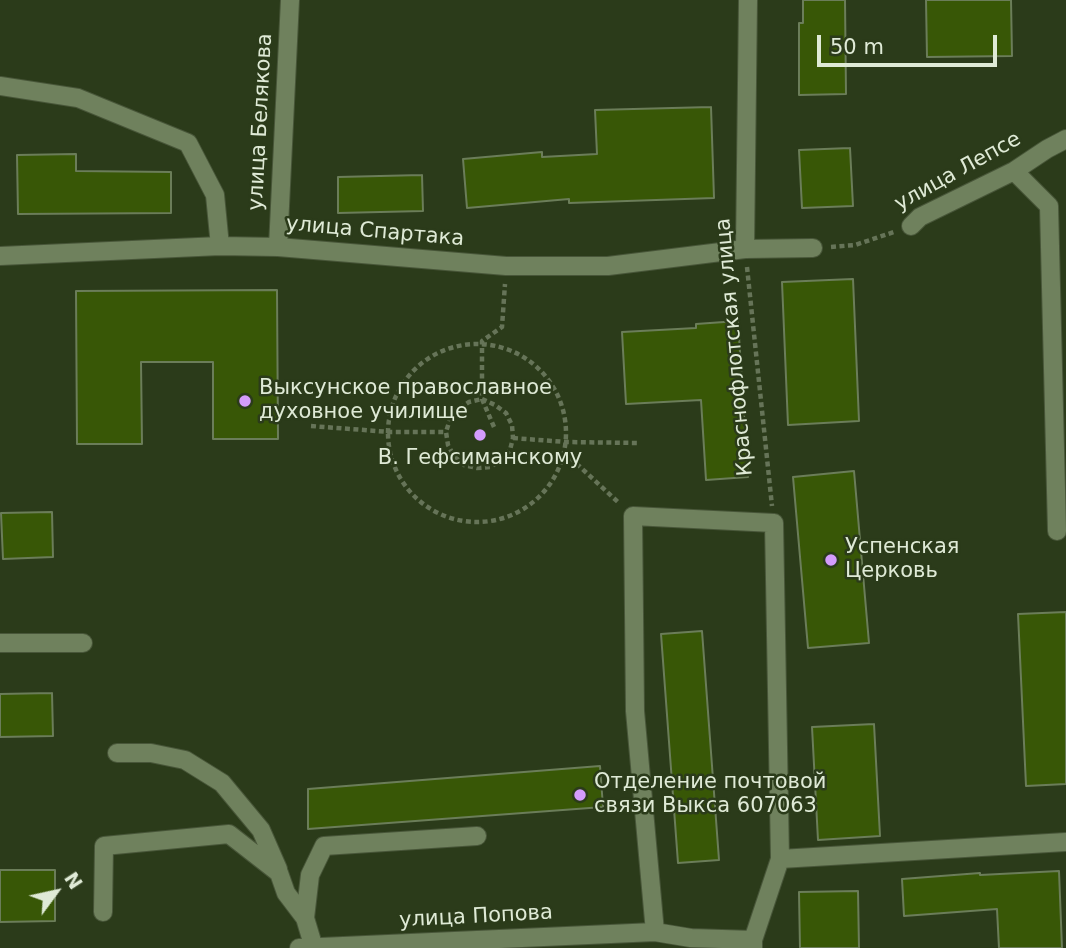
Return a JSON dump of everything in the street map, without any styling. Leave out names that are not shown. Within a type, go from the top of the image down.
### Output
[{"type":"street","name":"улица Белякова","points":[[278,247],[290,0]]},
{"type":"street","name":"Краснофлотская улица","points":[[745,249],[748,0]]},
{"type":"street","points":[[0,86],[78,98],[188,142],[215,195],[220,246]]},
{"type":"street","name":"улица Лепсе","points":[[911,226],[920,217],[1014,171],[1066,139]]},
{"type":"street","points":[[1014,171],[1049,206],[1056,531]]},
{"type":"street","name":"улица Спартака","points":[[0,257],[220,246],[278,247],[506,266],[608,266],[745,249]]},
{"type":"street","points":[[745,249],[813,248]]},
{"type":"street","points":[[655,932],[635,711],[633,516],[774,523],[780,859],[753,944]]},
{"type":"street","points":[[0,643],[83,643]]},
{"type":"street","points":[[117,753],[151,753],[185,760],[222,783],[261,830],[286,893],[305,918],[314,947]]},
{"type":"street","points":[[103,912],[104,846],[229,834],[279,873]]},
{"type":"street","points":[[305,918],[310,875],[324,846],[477,836]]},
{"type":"street","points":[[780,859],[1066,842]]},
{"type":"street","name":"улица Попова","points":[[299,948],[655,932],[753,944]]},
{"type":"path","name":"улица Лепсе","points":[[813,248],[855,245],[911,226]]},
{"type":"path","name":"Краснофлотская улица","points":[[745,249],[774,523]]},
{"type":"path","points":[[482,341],[516,352],[544,373],[562,403],[566,420],[566,442],[558,472],[537,499],[523,510],[507,517],[472,522],[455,519],[424,504],[400,478],[389,445],[391,410],[406,379],[418,366],[448,348],[482,341],[502,327],[506,266]]},
{"type":"path","points":[[482,341],[482,399],[494,427]]},
{"type":"path","points":[[482,399],[506,413],[512,425],[513,438],[510,450],[502,460],[490,467],[477,468],[464,465],[454,456],[448,445],[446,432],[450,419],[458,409],[469,402],[482,399]]},
{"type":"path","points":[[311,426],[390,432],[446,432]]},
{"type":"path","points":[[513,438],[639,443]]},
{"type":"path","points":[[563,451],[633,516]]},
{"type":"building","points":[[803,0],[845,0],[846,94],[799,95],[799,23],[803,23]]},
{"type":"building","points":[[926,0],[1011,0],[1012,56],[927,57]]},
{"type":"building","points":[[711,107],[714,198],[569,203],[569,199],[467,208],[463,159],[542,152],[542,157],[597,154],[595,110]]},
{"type":"building","points":[[850,148],[853,206],[802,208],[799,150]]},
{"type":"building","points":[[76,154],[76,171],[171,172],[171,213],[18,214],[17,155]]},
{"type":"building","points":[[422,175],[423,211],[338,213],[338,177]]},
{"type":"building","points":[[853,279],[859,421],[788,425],[782,282]]},
{"type":"building","name":"Выксунское православное духовное училище","points":[[277,290],[278,439],[213,439],[213,362],[141,362],[142,444],[77,444],[76,291]]},
{"type":"building","points":[[738,321],[748,477],[706,480],[701,400],[626,404],[622,332],[696,328],[696,324]]},
{"type":"building","name":"Успенская Церковь","points":[[854,471],[869,643],[808,648],[793,477]]},
{"type":"building","points":[[52,512],[53,557],[3,559],[1,513]]},
{"type":"building","points":[[1066,612],[1066,784],[1026,786],[1018,614]]},
{"type":"building","points":[[702,631],[719,860],[678,863],[661,634]]},
{"type":"building","points":[[52,693],[53,736],[0,737],[0,694]]},
{"type":"building","points":[[874,724],[880,836],[818,840],[812,727]]},
{"type":"building","points":[[600,766],[603,807],[308,829],[308,789]]},
{"type":"building","points":[[0,870],[55,870],[55,921],[0,922]]},
{"type":"building","points":[[1059,871],[1062,948],[999,948],[997,909],[904,916],[902,879]]},
{"type":"building","points":[[858,891],[859,948],[800,948],[799,892]]},
{"type":"place","name":"Выксунское православное духовное училище","points":[[245,401]]},
{"type":"place","name":"В. Гефсиманскому","points":[[480,435]]},
{"type":"place","name":"Успенская Церковь","points":[[831,560]]},
{"type":"place","name":"Отделение почтовой связи Выкса 607063","points":[[580,795]]}]
